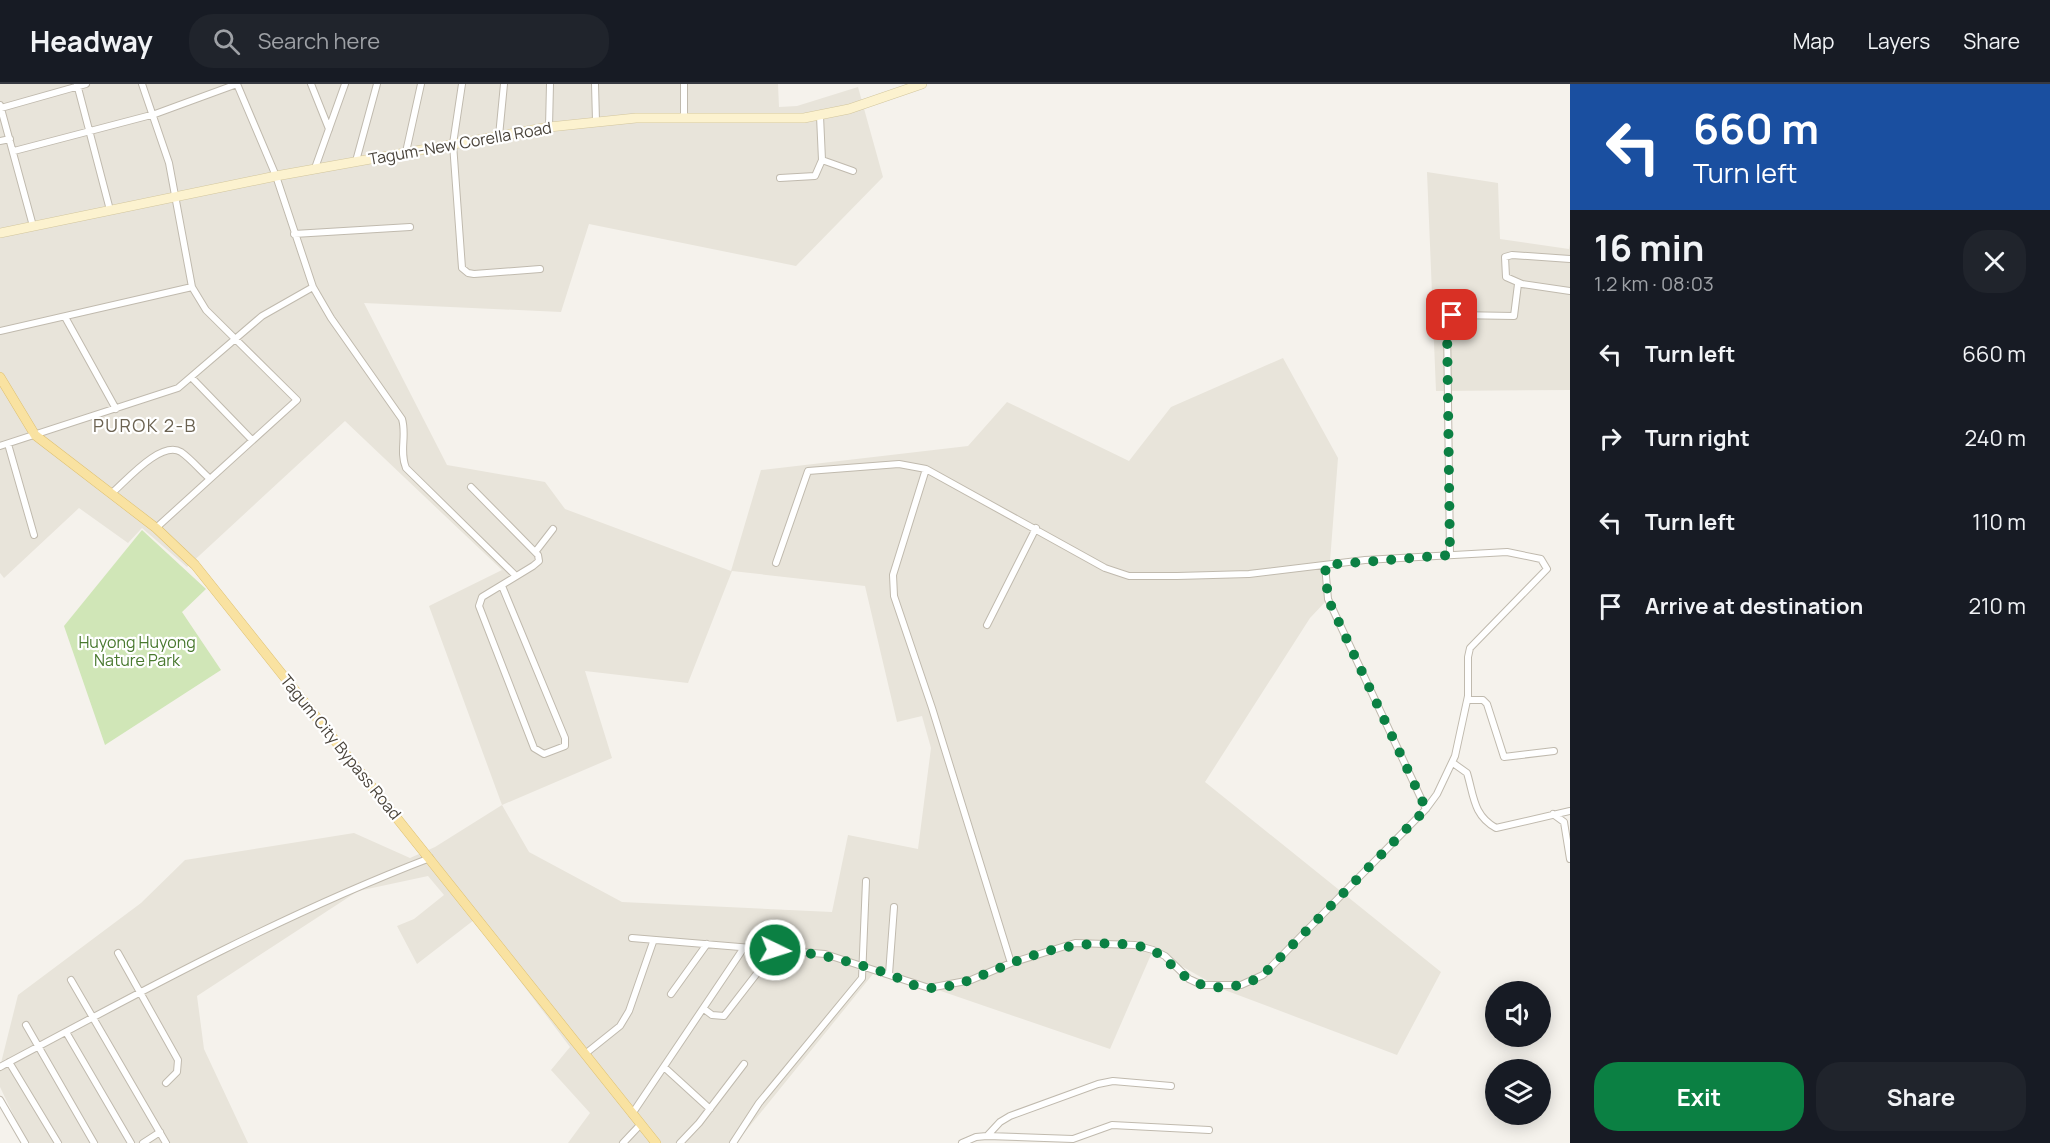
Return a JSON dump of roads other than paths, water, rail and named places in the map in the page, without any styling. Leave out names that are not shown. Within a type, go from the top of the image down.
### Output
[{"type":"main road","name":"Tagum-New Corella Road","points":[[0,233],[315,168],[549,127],[596,121],[684,118],[788,119],[820,116],[901,93],[922,84]]},
{"type":"main road","name":"Tagum City Bypass Road","points":[[0,377],[35,435],[156,528],[203,574],[656,1143]]},
{"type":"street","points":[[33,226],[0,106],[86,84]]},
{"type":"street","points":[[142,84],[155,114],[175,196],[192,287],[206,310],[297,400],[156,528]]},
{"type":"street","points":[[14,151],[155,114],[237,84],[276,176],[313,287],[331,318],[402,419],[404,426],[401,457],[406,468],[516,576]]},
{"type":"street","points":[[311,84],[329,129]]},
{"type":"street","points":[[315,168],[345,84]]},
{"type":"street","points":[[356,161],[377,84]]},
{"type":"street","points":[[406,152],[421,84]]},
{"type":"street","points":[[462,84],[453,144],[461,261],[465,272],[474,274],[540,269]]},
{"type":"street","points":[[499,136],[504,84]]},
{"type":"street","points":[[549,127],[550,84]]},
{"type":"street","points":[[595,84],[596,121]]},
{"type":"street","points":[[684,84],[684,118]]},
{"type":"street","points":[[77,85],[110,210]]},
{"type":"street","points":[[780,178],[815,176],[822,160],[820,116]]},
{"type":"street","points":[[0,141],[10,139]]},
{"type":"street","points":[[822,160],[853,171]]},
{"type":"street","points":[[294,234],[410,228]]},
{"type":"street","points":[[1570,259],[1508,255],[1504,260],[1504,274],[1508,280],[1518,284],[1570,291]]},
{"type":"street","points":[[1450,555],[1447,324],[1449,317],[1455,315],[1514,316],[1518,284]]},
{"type":"street","points":[[0,331],[192,287]]},
{"type":"street","points":[[0,446],[166,393],[192,378],[235,337],[262,316],[313,287]]},
{"type":"street","points":[[64,317],[116,408]]},
{"type":"street","points":[[192,378],[252,440]]},
{"type":"street","points":[[8,444],[34,535]]},
{"type":"street","points":[[112,493],[148,460],[170,449],[180,451],[209,478]]},
{"type":"street","points":[[632,938],[653,942],[825,954],[890,974],[920,987],[941,987],[970,980],[1011,963],[1075,944],[1101,942],[1135,945],[1153,950],[1165,956],[1189,979],[1202,985],[1227,987],[1253,981],[1263,975],[1426,809],[1453,763],[1467,700],[1470,648],[1547,568],[1541,559],[1512,552],[1450,555],[1249,573],[1130,576],[1105,568],[926,469],[899,464],[811,469],[805,476],[776,563]]},
{"type":"street","points":[[926,469],[893,576],[894,596],[935,718],[1011,963]]},
{"type":"street","points":[[471,487],[536,551],[539,561],[502,586],[487,593],[479,601],[484,623],[534,748],[544,754],[561,749],[565,746],[566,738],[502,586]]},
{"type":"street","points":[[987,625],[1036,528]]},
{"type":"street","points":[[536,551],[553,529]]},
{"type":"street","points":[[1325,565],[1328,599],[1426,809]]},
{"type":"street","points":[[1467,700],[1483,700],[1487,704],[1504,757],[1554,751]]},
{"type":"street","points":[[1453,763],[1467,773],[1474,803],[1482,819],[1496,828],[1570,811]]},
{"type":"street","points":[[1552,814],[1564,822],[1570,859]]},
{"type":"street","points":[[0,1067],[139,992],[348,890],[429,858]]},
{"type":"street","points":[[733,1143],[759,1103],[859,982],[864,967],[866,882]]},
{"type":"street","points":[[890,974],[894,907]]},
{"type":"street","points":[[585,1054],[620,1026],[629,1011],[653,942]]},
{"type":"street","points":[[671,994],[707,944]]},
{"type":"street","points":[[632,1114],[743,949]]},
{"type":"street","points":[[704,1009],[718,1017],[724,1016],[775,950]]},
{"type":"street","points":[[118,953],[178,1060],[177,1072],[166,1083]]},
{"type":"street","points":[[71,980],[166,1143]]},
{"type":"street","points":[[26,1025],[37,1048],[94,1143]]},
{"type":"street","points":[[66,1032],[131,1143]]},
{"type":"street","points":[[9,1062],[58,1143]]},
{"type":"street","points":[[680,1143],[710,1109],[744,1064]]},
{"type":"street","points":[[663,1067],[710,1109]]},
{"type":"street","points":[[987,1136],[1000,1122],[1010,1116],[1098,1084],[1113,1081],[1171,1086]]},
{"type":"street","points":[[0,1100],[25,1143]]},
{"type":"street","points":[[623,1143],[640,1125]]},
{"type":"street","points":[[962,1143],[976,1137],[987,1136],[1073,1139],[1112,1125],[1209,1130]]},
{"type":"street","points":[[143,1143],[160,1132]]},
{"type":"district","name":"PUROK 2-B","points":[[145,426]]},
{"type":"park label","name":"Huyong Huyong Nature Park","points":[[137,651]]}]
